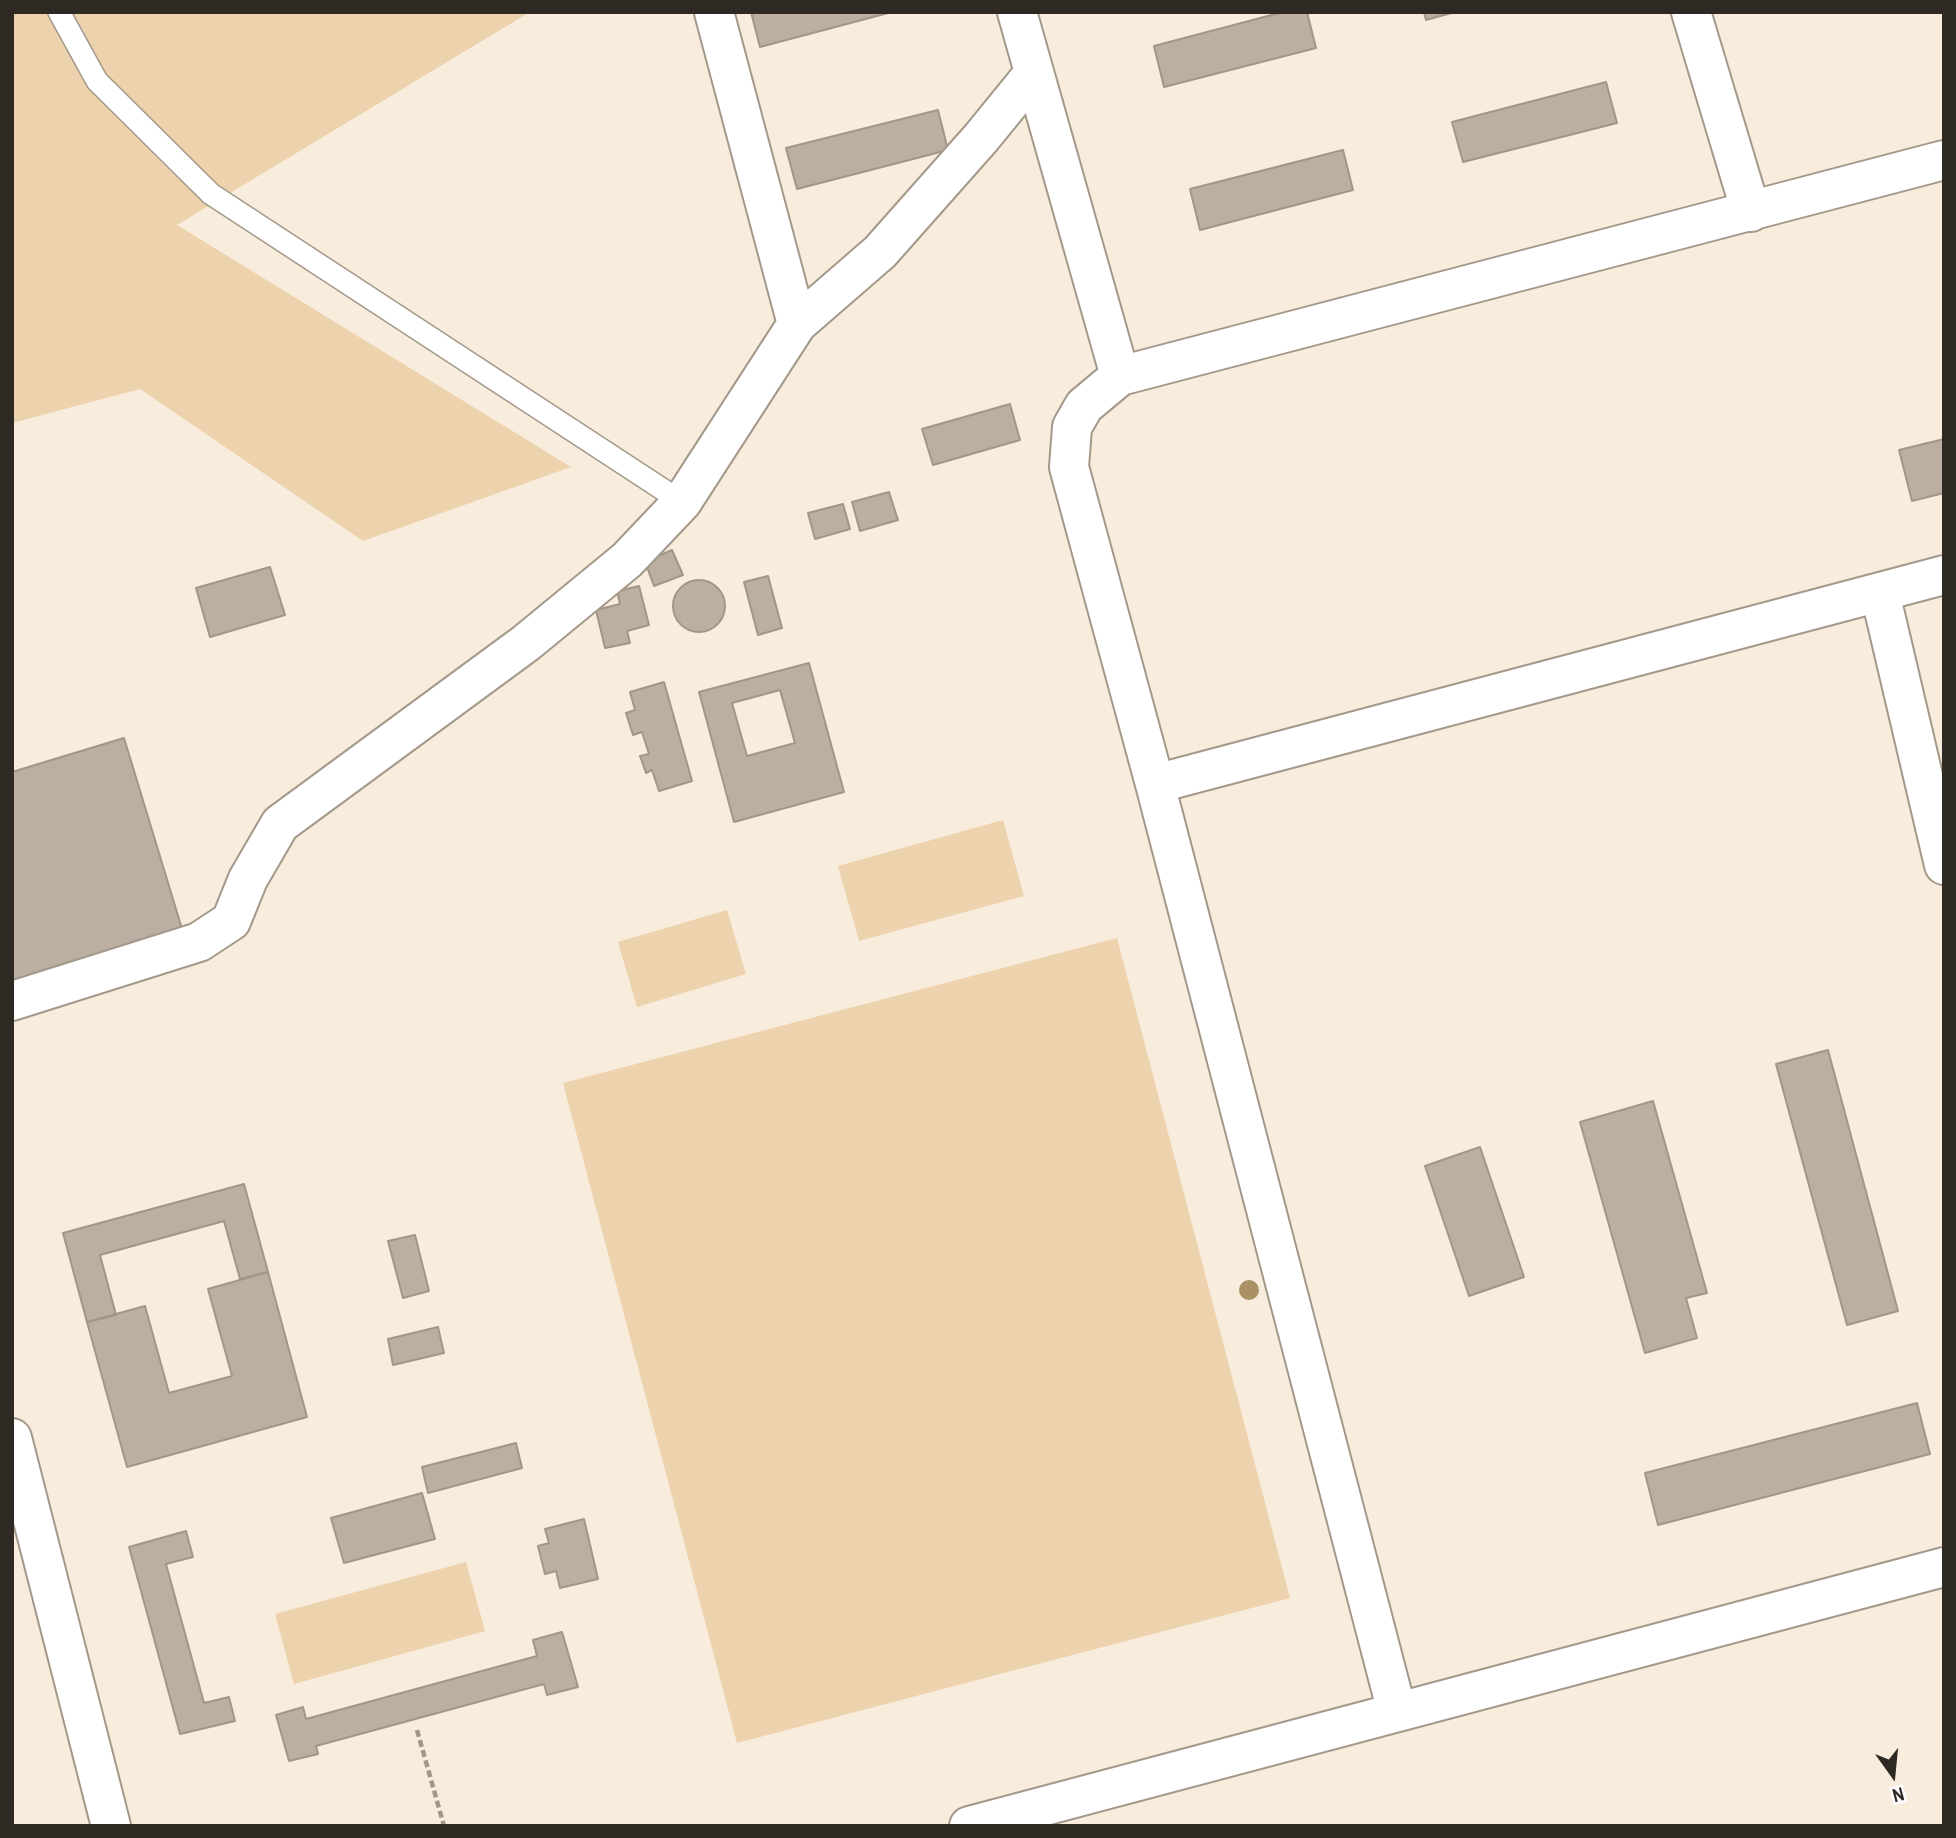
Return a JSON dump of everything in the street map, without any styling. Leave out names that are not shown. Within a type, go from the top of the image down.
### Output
[{"type":"street","points":[[714,12],[797,324]]},
{"type":"street","points":[[1017,12],[1120,376]]},
{"type":"street","points":[[1692,12],[1751,212]]},
{"type":"street","points":[[12,1002],[199,942],[231,921],[248,879],[280,824],[526,643],[627,560],[682,502],[797,324],[880,252],[981,138],[1034,73]]},
{"type":"street","points":[[1397,1712],[1156,784],[1069,467],[1072,426],[1084,406],[1120,376],[1944,160]]},
{"type":"street","points":[[1156,784],[1944,575]]},
{"type":"street","points":[[1880,593],[1944,865]]},
{"type":"street","points":[[12,1438],[111,1826]]},
{"type":"street","points":[[968,1826],[1944,1567]]},
{"type":"lane","points":[[59,12],[97,80],[211,194],[682,502]]},
{"type":"path","points":[[416,1730],[444,1826]]},
{"type":"shaded area","points":[[12,12],[530,12],[177,225],[571,467],[363,541],[140,389],[12,423]]},
{"type":"shaded area","points":[[1003,820],[1024,896],[859,941],[838,866]]},
{"type":"shaded area","points":[[727,910],[746,974],[637,1007],[618,942]]},
{"type":"shaded area","points":[[1117,938],[1290,1598],[737,1743],[563,1083]]},
{"type":"shaded area","points":[[466,1562],[485,1631],[294,1684],[275,1614]]},
{"type":"building","points":[[751,12],[892,12],[760,47]]},
{"type":"building","points":[[1283,12],[1307,12],[1316,48],[1164,87],[1154,46]]},
{"type":"building","points":[[1424,12],[1455,12],[1426,20]]},
{"type":"building","points":[[1606,82],[1617,123],[1463,162],[1452,122]]},
{"type":"building","points":[[938,110],[948,150],[797,189],[786,148]]},
{"type":"building","points":[[1343,150],[1353,190],[1200,230],[1190,189]]},
{"type":"building","points":[[1010,404],[1020,440],[933,465],[922,429]]},
{"type":"building","points":[[1944,439],[1944,493],[1912,501],[1899,450]]},
{"type":"building","points":[[889,492],[898,520],[860,531],[852,502]]},
{"type":"building","points":[[843,504],[850,529],[815,539],[808,513]]},
{"type":"building","points":[[672,550],[683,575],[654,586],[645,562]]},
{"type":"building","points":[[270,567],[285,615],[210,637],[196,588]]},
{"type":"building","points":[[768,576],[782,628],[758,635],[744,582]]},
{"type":"building","points":[[699,580],[709,582],[717,588],[723,596],[723,616],[717,624],[709,630],[699,632],[689,630],[681,624],[675,616],[673,606],[675,596],[681,588],[689,582]]},
{"type":"building","points":[[639,586],[649,625],[627,631],[630,643],[605,648],[596,610],[620,604],[617,591]]},
{"type":"building","points":[[809,663],[844,792],[734,822],[699,692]],"holes":[[[780,690],[795,743],[747,756],[732,703]]]},
{"type":"building","points":[[664,682],[692,781],[659,791],[652,770],[646,773],[640,756],[649,754],[642,732],[633,735],[626,713],[635,710],[630,692]]},
{"type":"building","points":[[124,738],[183,932],[12,984],[12,772]]},
{"type":"building","points":[[1828,1050],[1898,1311],[1847,1325],[1776,1064]]},
{"type":"building","points":[[1653,1101],[1707,1293],[1686,1298],[1697,1338],[1645,1353],[1580,1122]]},
{"type":"building","points":[[1480,1147],[1524,1277],[1469,1296],[1425,1166]]},
{"type":"building","points":[[244,1184],[268,1272],[240,1279],[224,1221],[100,1255],[116,1315],[87,1322],[63,1233]]},
{"type":"building","points":[[415,1235],[429,1291],[403,1298],[388,1241]]},
{"type":"building","points":[[268,1272],[307,1417],[127,1467],[87,1322],[145,1306],[169,1393],[232,1376],[208,1289]]},
{"type":"building","points":[[438,1327],[444,1353],[393,1365],[388,1339]]},
{"type":"building","points":[[1917,1403],[1930,1454],[1658,1525],[1645,1473]]},
{"type":"building","points":[[516,1443],[522,1468],[428,1493],[422,1467]]},
{"type":"building","points":[[422,1493],[435,1539],[344,1563],[331,1518]]},
{"type":"building","points":[[584,1519],[598,1579],[560,1588],[556,1571],[545,1574],[538,1546],[549,1543],[545,1529]]},
{"type":"building","points":[[186,1531],[193,1557],[166,1564],[204,1703],[229,1697],[235,1721],[180,1734],[129,1547]]},
{"type":"building","points":[[562,1632],[578,1687],[547,1695],[544,1684],[316,1746],[318,1754],[289,1761],[276,1715],[303,1707],[306,1719],[537,1656],[533,1640]]}]
